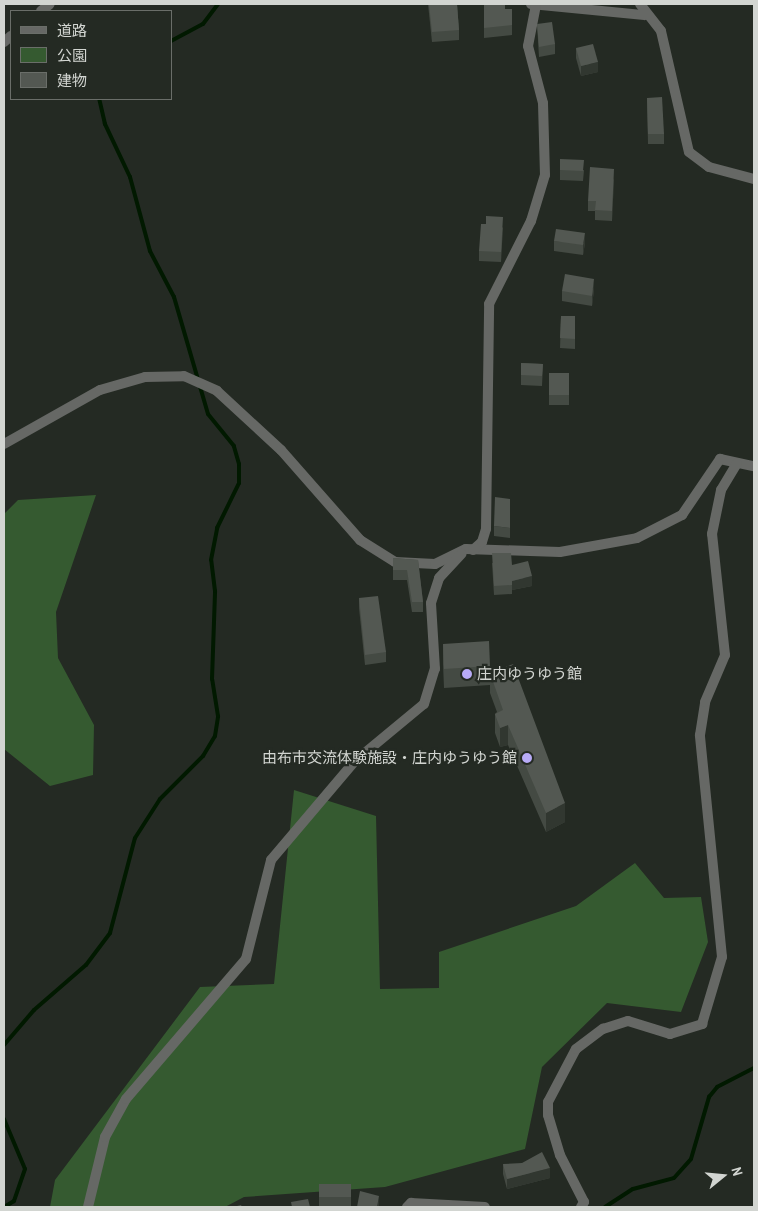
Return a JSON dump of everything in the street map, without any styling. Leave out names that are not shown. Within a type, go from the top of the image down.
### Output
[{"type":"street","points":[[4,444],[100,390],[145,377],[184,376],[216,391],[281,450],[360,540],[395,562],[435,564],[482,542],[486,529],[489,304],[531,221],[545,175],[543,104],[528,46],[534,4],[644,15]]},
{"type":"street","points":[[640,4],[644,15],[661,31],[688,152],[709,167],[754,179]]},
{"type":"street","points":[[88,1207],[104,1137],[126,1099],[246,959],[271,860],[356,761],[424,704],[435,669],[431,603],[439,578],[470,549],[560,552],[637,538],[682,514],[720,459],[754,466]]},
{"type":"street","points":[[581,1207],[584,1202],[560,1155],[548,1115],[548,1102],[576,1049],[603,1030],[628,1021],[670,1034],[702,1024],[722,957],[700,735],[705,702],[725,655],[712,534],[721,490],[737,463]]},
{"type":"street","points":[[407,1207],[412,1203],[485,1207]]},
{"type":"green space","points":[[96,495],[56,612],[58,658],[94,725],[93,775],[50,786],[4,749],[4,514],[18,500]]},
{"type":"green space","points":[[294,790],[376,816],[380,989],[439,988],[439,952],[576,906],[635,863],[664,898],[701,897],[708,942],[681,1012],[607,1003],[542,1067],[525,1149],[385,1187],[244,1197],[225,1207],[50,1207],[55,1180],[200,987],[274,984]]},
{"type":"building","points":[[429,4],[457,4],[459,30],[432,32]]},
{"type":"building","points":[[484,4],[505,4],[505,9],[512,9],[512,25],[484,28]]},
{"type":"building","points":[[552,22],[555,44],[539,47],[537,24]]},
{"type":"building","points":[[593,44],[598,62],[581,66],[576,48]]},
{"type":"building","points":[[662,97],[664,134],[648,134],[647,98]]},
{"type":"building","points":[[560,159],[584,160],[583,171],[560,170]]},
{"type":"building","points":[[590,167],[614,169],[612,211],[595,210],[596,201],[588,201]]},
{"type":"building","points":[[486,216],[503,217],[501,252],[479,251],[481,224],[486,224]]},
{"type":"building","points":[[556,229],[585,233],[583,245],[554,241]]},
{"type":"building","points":[[565,274],[594,279],[592,296],[562,291]]},
{"type":"building","points":[[561,316],[575,316],[575,339],[560,338]]},
{"type":"building","points":[[521,363],[543,364],[542,376],[521,375]]},
{"type":"building","points":[[549,373],[569,373],[569,395],[549,395]]},
{"type":"building","points":[[495,497],[510,499],[510,528],[494,526]]},
{"type":"building","points":[[492,553],[511,553],[512,565],[528,561],[532,576],[512,581],[512,585],[494,586]]},
{"type":"building","points":[[393,558],[418,560],[423,602],[412,602],[407,570],[393,570]]},
{"type":"building","points":[[378,596],[386,652],[365,655],[359,598]]},
{"type":"building","points":[[489,641],[490,666],[444,669],[443,644]]},
{"type":"building","name":"由布市交流体験施設・庄内ゆうゆう館","points":[[513,664],[565,803],[546,813],[508,725],[500,728],[495,714],[503,710],[490,673]]},
{"type":"building","points":[[542,1152],[550,1168],[507,1179],[503,1164],[522,1163]]},
{"type":"building","points":[[319,1184],[351,1184],[351,1197],[319,1197]]},
{"type":"building","points":[[360,1191],[379,1196],[377,1207],[357,1207]]},
{"type":"building","points":[[308,1199],[310,1207],[292,1207],[291,1202]]},
{"type":"waterway","points":[[172,40],[203,24],[218,4]]},
{"type":"waterway","points":[[4,1045],[34,1010],[86,965],[110,933],[135,838],[160,799],[203,756],[215,736],[218,716],[212,679],[215,591],[211,560],[217,528],[239,483],[239,464],[234,446],[208,414],[174,297],[150,251],[130,177],[105,124],[99,100]]},
{"type":"waterway","points":[[605,1207],[633,1189],[674,1178],[691,1159],[709,1097],[717,1087],[754,1068]]},
{"type":"waterway","points":[[4,1119],[25,1169],[14,1201],[4,1207]]},
{"type":"place","name":"庄内ゆうゆう館","points":[[467,674]]},
{"type":"place","name":"由布市交流体験施設・庄内ゆうゆう館","points":[[527,758]]}]
